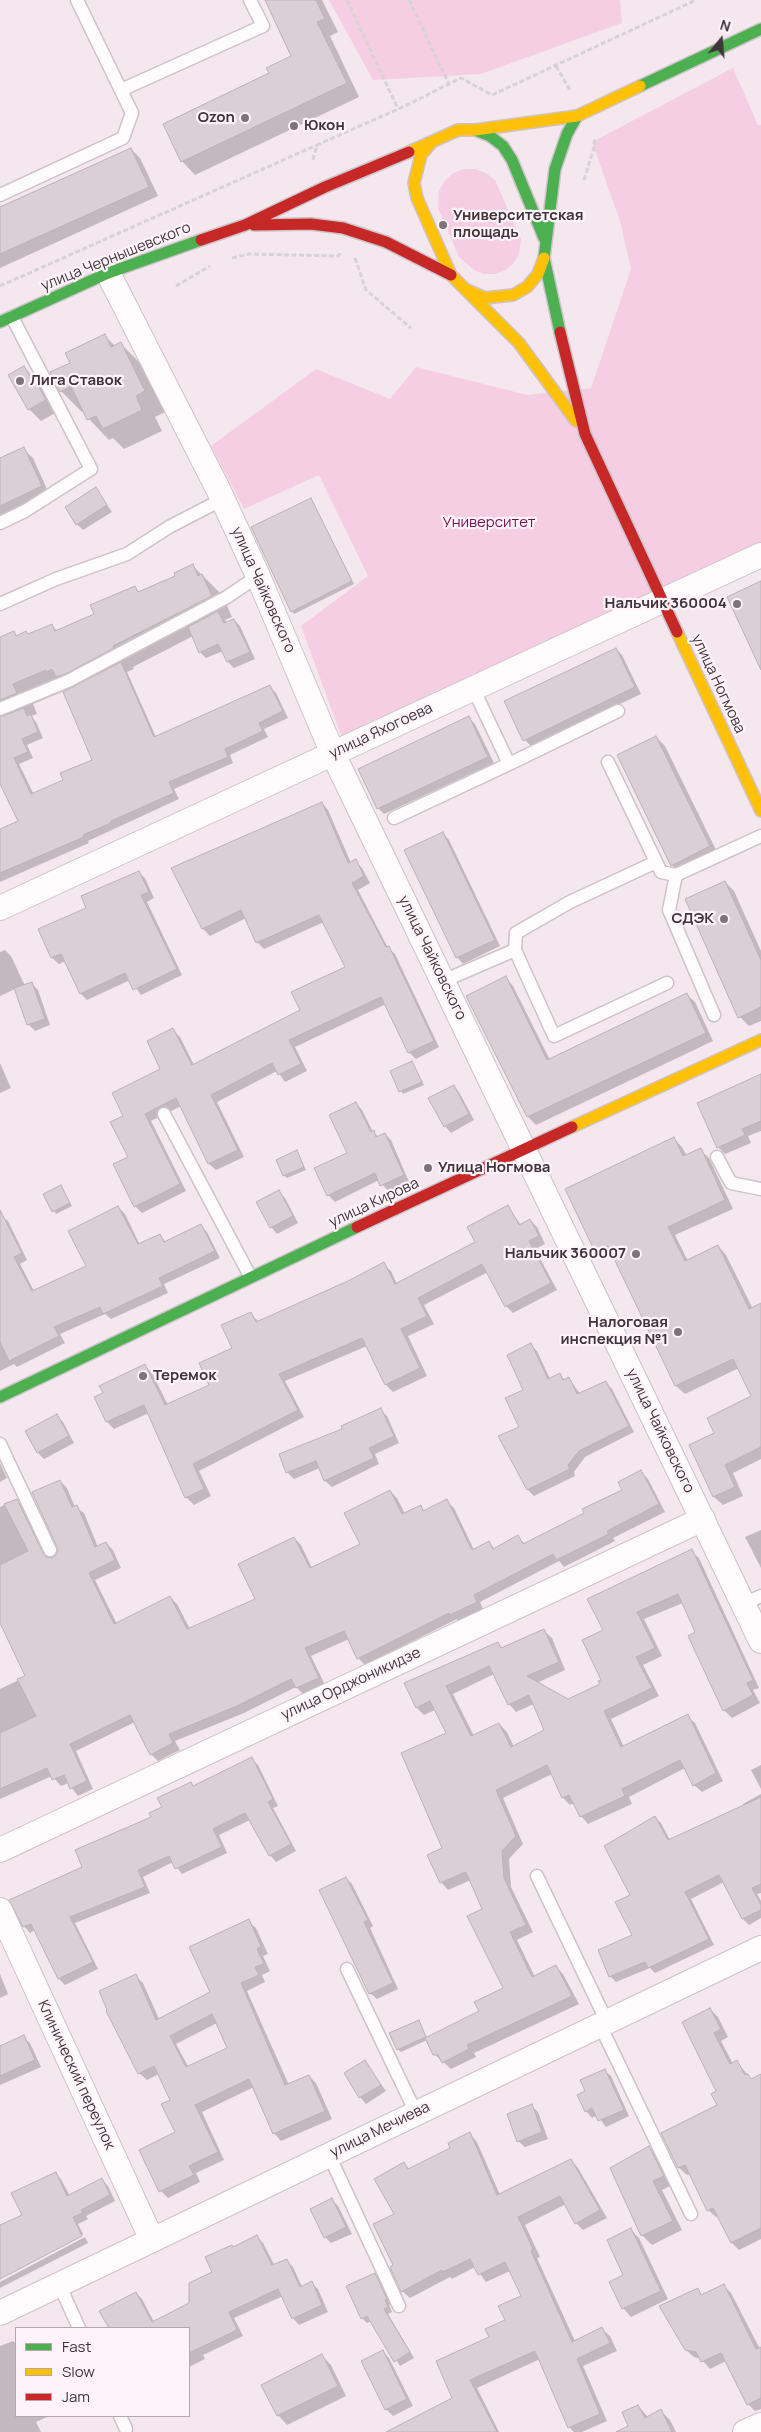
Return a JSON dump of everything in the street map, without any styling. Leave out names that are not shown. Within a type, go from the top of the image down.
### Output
[{"type":"street","points":[[245,225],[324,187],[458,130],[475,130],[576,116],[761,28]]},
{"type":"street","points":[[576,116],[567,134],[555,169],[544,258],[567,367],[585,434]]},
{"type":"street","points":[[475,130],[490,136],[503,146],[512,160],[545,242]]},
{"type":"street","points":[[430,143],[421,155],[414,183],[417,198],[451,275],[519,343],[585,434]]},
{"type":"street","points":[[245,225],[311,224],[344,228],[386,242],[451,275]]},
{"type":"street","name":"улица Чернышевского","points":[[6,319],[108,273],[245,225]]},
{"type":"street","points":[[460,285],[472,293],[485,298],[513,295],[527,287],[538,274],[544,258]]},
{"type":"street","name":"улица Чайковского","points":[[108,273],[223,500],[258,576],[333,754],[703,1519],[752,1600],[761,1641]]},
{"type":"street","name":"улица Ногмова","points":[[585,434],[761,811]]},
{"type":"street","name":"улица Яхогоева","points":[[0,908],[761,555]]},
{"type":"street","name":"улица Кирова","points":[[0,1396],[250,1276],[761,1040]]},
{"type":"street","name":"улица Орджоникидзе","points":[[0,1850],[703,1519]]},
{"type":"street","name":"Клинический переулок","points":[[0,1910],[152,2240]]},
{"type":"street","name":"улица Мечиева","points":[[0,2313],[761,1948]]},
{"type":"street","points":[[745,2432],[761,2425]]},
{"type":"lane","points":[[0,195],[123,138],[132,113],[77,0]]},
{"type":"lane","points":[[121,90],[263,26],[250,0]]},
{"type":"lane","points":[[0,523],[25,511],[91,469],[6,319]]},
{"type":"lane","points":[[0,604],[56,580],[127,554],[169,527],[223,500]]},
{"type":"lane","points":[[0,710],[68,681],[227,597],[258,576]]},
{"type":"lane","points":[[473,688],[509,764]]},
{"type":"lane","points":[[394,818],[618,712]]},
{"type":"lane","points":[[608,762],[661,872],[676,875],[761,836]]},
{"type":"lane","points":[[656,862],[570,902],[516,933],[515,950],[554,1036],[667,983]]},
{"type":"lane","points":[[676,875],[669,910],[714,1015]]},
{"type":"lane","points":[[443,982],[515,950]]},
{"type":"lane","points":[[164,1114],[250,1276]]},
{"type":"lane","points":[[717,1157],[732,1183],[761,1189]]},
{"type":"lane","points":[[0,1444],[50,1550]]},
{"type":"lane","points":[[537,1876],[691,2214]]},
{"type":"lane","points":[[347,1969],[416,2114]]},
{"type":"lane","points":[[329,2155],[399,2306]]},
{"type":"lane","points":[[59,2284],[80,2327]]},
{"type":"lane","points":[[120,2417],[126,2429]]},
{"type":"path","points":[[347,0],[398,109]]},
{"type":"path","points":[[409,0],[448,84]]},
{"type":"path","points":[[0,286],[398,109],[461,78],[492,95],[696,0]]},
{"type":"path","points":[[556,66],[574,97]]},
{"type":"path","points":[[584,180],[595,144],[593,134]]},
{"type":"path","points":[[313,160],[317,145]]},
{"type":"path","points":[[230,259],[249,254],[338,256],[344,250]]},
{"type":"path","points":[[354,254],[366,290],[411,328]]},
{"type":"path","points":[[176,286],[212,264]]},
{"type":"green space","points":[[329,0],[620,0],[622,23],[481,74],[373,80]]},
{"type":"green space","name":"Университет","points":[[733,68],[758,125],[761,125],[761,542],[342,738],[301,626],[368,576],[319,475],[244,509],[211,446],[316,369],[390,399],[416,367],[527,395],[591,388],[631,269],[620,221],[592,142]]},
{"type":"green space","points":[[463,169],[475,169],[486,173],[495,180],[521,239],[519,254],[514,263],[506,270],[496,274],[484,274],[474,270],[459,257],[438,208],[439,191],[444,182],[452,174]]},
{"type":"building","points":[[265,0],[316,0],[325,19],[317,22],[347,83],[181,162],[163,124],[269,73],[266,68],[291,56]]},
{"type":"building","points":[[131,148],[149,187],[0,254],[0,207]]},
{"type":"building","points":[[105,334],[111,347],[121,342],[145,391],[136,396],[142,410],[103,429],[96,416],[87,420],[71,386],[60,392],[50,372],[70,363],[65,353]]},
{"type":"building","points":[[24,366],[33,381],[35,380],[46,400],[28,410],[8,375]]},
{"type":"building","points":[[24,447],[42,486],[0,506],[0,458]]},
{"type":"building","points":[[96,487],[107,505],[76,525],[65,507]]},
{"type":"building","points":[[311,498],[352,581],[291,612],[251,527]]},
{"type":"building","points":[[193,564],[198,576],[202,574],[212,596],[113,646],[114,648],[65,674],[56,677],[52,669],[47,672],[46,670],[13,684],[17,693],[0,700],[0,637],[14,631],[16,636],[26,631],[28,634],[52,624],[55,631],[94,614],[90,605],[135,586],[138,592],[175,576],[174,573]]},
{"type":"building","points":[[761,581],[761,670],[727,597]]},
{"type":"building","points":[[218,611],[224,623],[234,619],[250,652],[227,662],[218,644],[199,653],[188,627]]},
{"type":"building","points":[[616,648],[635,687],[523,741],[504,701]]},
{"type":"building","points":[[121,662],[154,737],[270,685],[283,711],[259,723],[263,731],[225,749],[228,757],[169,782],[174,793],[111,821],[111,823],[83,835],[84,837],[0,873],[0,829],[18,821],[0,784],[0,717],[24,708],[27,716],[31,714],[38,732],[22,739],[28,752],[14,758],[31,794],[63,780],[60,773],[92,760],[63,692]]},
{"type":"building","points":[[469,716],[488,757],[377,809],[358,769]]},
{"type":"building","points":[[656,736],[710,846],[671,866],[617,755]]},
{"type":"building","points":[[322,802],[348,863],[356,859],[364,876],[352,883],[386,947],[389,946],[434,1041],[408,1053],[381,997],[289,1040],[301,1064],[278,1075],[272,1063],[211,1095],[238,1150],[208,1164],[176,1098],[145,1114],[180,1184],[134,1207],[113,1164],[128,1157],[110,1122],[123,1116],[112,1093],[160,1069],[147,1041],[173,1028],[192,1065],[300,1010],[291,992],[345,967],[319,915],[256,943],[241,910],[202,929],[171,868]]},
{"type":"building","points":[[443,832],[495,940],[456,958],[404,850]]},
{"type":"building","points":[[139,871],[149,892],[141,895],[177,969],[133,990],[125,973],[80,994],[61,954],[51,958],[38,929],[86,908],[81,896]]},
{"type":"building","points":[[725,881],[761,960],[761,1007],[738,1018],[685,899]]},
{"type":"building","points":[[506,976],[547,1060],[687,993],[706,1033],[527,1117],[466,996]]},
{"type":"building","points":[[32,982],[45,1019],[27,1025],[14,988]]},
{"type":"building","points":[[412,1061],[422,1082],[399,1092],[390,1071]]},
{"type":"building","points":[[761,1074],[761,1121],[742,1129],[745,1135],[717,1148],[697,1103]]},
{"type":"building","points":[[454,1085],[469,1114],[444,1127],[428,1098]]},
{"type":"building","points":[[356,1102],[371,1132],[374,1130],[376,1137],[385,1133],[404,1175],[380,1186],[375,1173],[327,1196],[314,1168],[347,1153],[329,1115]]},
{"type":"building","points":[[674,1137],[683,1156],[701,1148],[725,1200],[668,1227],[685,1261],[718,1245],[749,1309],[761,1303],[761,1447],[725,1465],[735,1487],[713,1497],[689,1445],[714,1433],[707,1418],[751,1396],[733,1359],[675,1386],[608,1246],[595,1252],[565,1189]]},
{"type":"building","points":[[297,1150],[304,1167],[283,1176],[276,1160]]},
{"type":"building","points":[[61,1185],[70,1203],[52,1212],[43,1194]]},
{"type":"building","points":[[279,1190],[293,1216],[270,1228],[256,1202]]},
{"type":"building","points":[[508,1205],[519,1225],[530,1219],[539,1236],[529,1241],[551,1283],[505,1307],[482,1264],[418,1298],[427,1316],[401,1329],[420,1368],[385,1385],[362,1338],[279,1374],[298,1410],[193,1464],[204,1489],[185,1498],[144,1405],[106,1422],[94,1397],[103,1393],[99,1386],[145,1364],[165,1405],[209,1385],[199,1363],[232,1348],[221,1325],[251,1312],[256,1322],[348,1281],[384,1262],[395,1284],[475,1242],[467,1227]]},
{"type":"building","points":[[118,1206],[138,1244],[160,1234],[164,1242],[201,1224],[215,1251],[159,1278],[163,1286],[103,1314],[100,1307],[54,1327],[59,1336],[9,1361],[0,1342],[0,1210],[22,1253],[14,1257],[32,1291],[86,1266],[68,1231]]},
{"type":"building","points":[[531,1343],[548,1379],[560,1373],[563,1380],[569,1377],[577,1394],[606,1381],[629,1426],[579,1451],[568,1465],[570,1469],[527,1490],[498,1436],[519,1427],[505,1398],[523,1390],[507,1355]]},
{"type":"building","points":[[381,1408],[394,1436],[369,1448],[374,1458],[324,1481],[316,1461],[286,1473],[279,1454],[342,1429],[341,1426]]},
{"type":"building","points":[[57,1414],[69,1436],[37,1453],[25,1431]]},
{"type":"building","points":[[641,1470],[659,1504],[607,1531],[609,1534],[556,1560],[553,1554],[474,1595],[477,1602],[450,1615],[449,1613],[357,1659],[344,1631],[305,1648],[319,1678],[296,1688],[291,1679],[237,1706],[169,1734],[173,1743],[150,1755],[130,1715],[70,1744],[87,1781],[70,1789],[64,1775],[52,1780],[47,1768],[0,1789],[0,1733],[36,1716],[17,1679],[25,1676],[0,1623],[0,1565],[28,1551],[4,1504],[17,1499],[43,1553],[46,1557],[53,1558],[57,1554],[57,1547],[32,1492],[60,1480],[72,1507],[77,1505],[95,1547],[106,1542],[115,1560],[89,1573],[114,1624],[170,1596],[187,1629],[255,1599],[238,1564],[294,1537],[310,1568],[360,1544],[344,1513],[390,1490],[402,1514],[421,1505],[423,1511],[447,1499],[472,1550],[489,1541],[493,1549],[518,1535],[523,1544],[584,1513],[582,1509],[622,1490],[618,1482]]},
{"type":"building","points":[[692,1549],[753,1680],[747,1683],[753,1695],[723,1711],[688,1636],[695,1632],[678,1594],[637,1612],[655,1648],[636,1657],[652,1688],[604,1711],[621,1747],[688,1714],[716,1773],[693,1786],[680,1760],[622,1789],[625,1796],[580,1817],[569,1795],[562,1798],[547,1765],[496,1790],[516,1836],[502,1851],[504,1878],[526,1925],[510,1932],[532,1977],[556,1965],[572,1996],[467,2045],[469,2049],[442,2063],[438,2055],[433,2055],[425,2038],[479,2011],[474,2002],[503,1988],[467,1916],[482,1909],[466,1872],[440,1883],[427,1855],[442,1848],[401,1753],[446,1733],[430,1701],[416,1708],[404,1683],[498,1642],[501,1648],[544,1629],[559,1662],[527,1676],[568,1699],[600,1684],[598,1681],[601,1680],[582,1640],[603,1630],[587,1599]],"holes":[[[489,1666],[508,1705],[529,1695],[544,1730],[511,1747],[499,1723],[471,1736],[446,1686]]]},
{"type":"building","points":[[252,1757],[273,1799],[268,1802],[291,1844],[269,1856],[245,1813],[213,1829],[222,1847],[175,1869],[169,1856],[138,1870],[145,1887],[70,1917],[93,1962],[58,1979],[31,1924],[23,1927],[9,1900],[82,1867],[75,1850],[151,1817],[149,1813],[162,1807],[157,1798],[191,1782],[193,1786]]},
{"type":"building","points":[[761,1797],[761,1884],[752,1888],[761,1905],[761,1910],[742,1919],[719,1875],[685,1892],[709,1939],[648,1968],[645,1962],[609,1977],[598,1950],[632,1935],[615,1902],[630,1895],[604,1846],[655,1816],[668,1840]]},
{"type":"building","points":[[346,1877],[368,1920],[364,1922],[393,1983],[369,1994],[319,1890]]},
{"type":"building","points":[[249,1919],[261,1946],[257,1949],[264,1964],[255,1967],[259,1975],[241,1983],[285,2085],[309,2075],[325,2111],[273,2134],[249,2079],[195,2105],[218,2152],[189,2166],[194,2175],[159,2192],[139,2150],[175,2132],[161,2104],[170,2100],[154,2066],[138,2074],[106,2011],[99,1991],[136,1974],[156,2020],[210,1992],[189,1947]],"holes":[[[212,2014],[227,2048],[186,2067],[170,2036]]]},
{"type":"building","points":[[710,2008],[721,2029],[714,2033],[730,2064],[737,2060],[745,2075],[748,2074],[751,2079],[761,2074],[761,2228],[731,2243],[713,2208],[707,2211],[685,2165],[678,2168],[661,2133],[717,2105],[711,2094],[716,2091],[682,2022]]},
{"type":"building","points":[[419,2020],[426,2037],[397,2050],[389,2033]]},
{"type":"building","points":[[24,2035],[35,2060],[0,2076],[0,2046]]},
{"type":"building","points":[[365,2060],[381,2085],[359,2098],[344,2073]]},
{"type":"building","points":[[605,2069],[624,2110],[598,2121],[592,2108],[585,2112],[577,2095],[585,2091],[580,2080]]},
{"type":"building","points":[[532,2104],[542,2132],[517,2142],[507,2114]]},
{"type":"building","points":[[470,2132],[497,2195],[571,2159],[600,2210],[575,2224],[560,2196],[518,2217],[533,2249],[531,2251],[572,2342],[602,2327],[610,2343],[577,2359],[600,2414],[568,2428],[535,2351],[470,2380],[497,2432],[386,2432],[452,2398],[436,2361],[489,2337],[485,2329],[505,2320],[498,2306],[521,2296],[505,2262],[478,2275],[470,2259],[443,2272],[442,2270],[401,2292],[390,2267],[393,2265],[373,2224],[394,2214],[374,2179],[404,2162],[408,2169],[450,2148],[448,2143]]},
{"type":"building","points":[[649,2146],[664,2176],[653,2181],[673,2221],[641,2236],[610,2168]]},
{"type":"building","points":[[56,2172],[67,2196],[102,2178],[110,2195],[81,2210],[83,2213],[73,2217],[82,2236],[0,2279],[0,2225],[22,2215],[11,2193]]},
{"type":"building","points":[[332,2198],[346,2227],[324,2238],[310,2209]]},
{"type":"building","points":[[631,2228],[661,2291],[622,2309],[609,2282],[623,2275],[607,2240]]},
{"type":"building","points":[[257,2235],[272,2265],[287,2259],[300,2287],[312,2281],[322,2305],[292,2319],[278,2289],[229,2312],[237,2330],[190,2353],[190,2327],[108,2327],[99,2311],[136,2292],[152,2322],[189,2303],[189,2283],[212,2272],[205,2257],[232,2245],[233,2247]]},
{"type":"building","points":[[375,2273],[387,2299],[385,2300],[388,2307],[384,2309],[410,2352],[394,2362],[367,2316],[361,2319],[346,2286]]},
{"type":"building","points":[[724,2284],[756,2349],[761,2347],[761,2398],[747,2405],[721,2353],[701,2362],[696,2352],[685,2350],[659,2306],[698,2288],[701,2295]]},
{"type":"building","points":[[383,2350],[407,2399],[385,2410],[361,2361]]},
{"type":"building","points":[[322,2354],[338,2386],[277,2416],[261,2385]]},
{"type":"building","points":[[638,2405],[645,2418],[661,2409],[672,2432],[616,2432],[628,2426],[622,2412]]},
{"type":"traffic: fast","points":[[640,86],[761,29]]},
{"type":"traffic: fast","points":[[560,332],[544,258],[555,169],[567,134],[577,116]]},
{"type":"traffic: fast","points":[[475,130],[490,136],[503,146],[512,160],[544,238]]},
{"type":"traffic: fast","points":[[0,322],[108,273],[201,240]]},
{"type":"traffic: fast","points":[[0,1397],[357,1227]]},
{"type":"traffic: slow","points":[[409,152],[458,130],[475,130],[577,116],[640,86]]},
{"type":"traffic: slow","points":[[431,143],[421,155],[414,183],[417,198],[451,275],[519,343],[576,421]]},
{"type":"traffic: slow","points":[[467,290],[485,298],[513,295],[527,287],[538,274],[544,258]]},
{"type":"traffic: slow","points":[[677,632],[761,811]]},
{"type":"traffic: slow","points":[[572,1127],[761,1040]]},
{"type":"traffic: jam","points":[[201,240],[245,225],[325,187],[409,152]]},
{"type":"traffic: jam","points":[[254,225],[311,224],[343,228],[386,242],[451,275]]},
{"type":"traffic: jam","points":[[560,332],[585,434],[677,632]]},
{"type":"traffic: jam","points":[[357,1227],[572,1127]]},
{"type":"place","name":"Ozon","points":[[245,118]]},
{"type":"place","name":"Юкон","points":[[294,126]]},
{"type":"place","name":"Университетская площадь","points":[[443,225]]},
{"type":"place","name":"Лига Ставок","points":[[20,381]]},
{"type":"place","name":"Нальчик 360004","points":[[737,604]]},
{"type":"place","name":"СДЭК","points":[[724,919]]},
{"type":"place","name":"Улица Ногмова","points":[[428,1168]]},
{"type":"place","name":"Нальчик 360007","points":[[636,1254]]},
{"type":"place","name":"Налоговая инспекция №1","points":[[678,1332]]},
{"type":"place","name":"Теремок","points":[[143,1376]]}]
